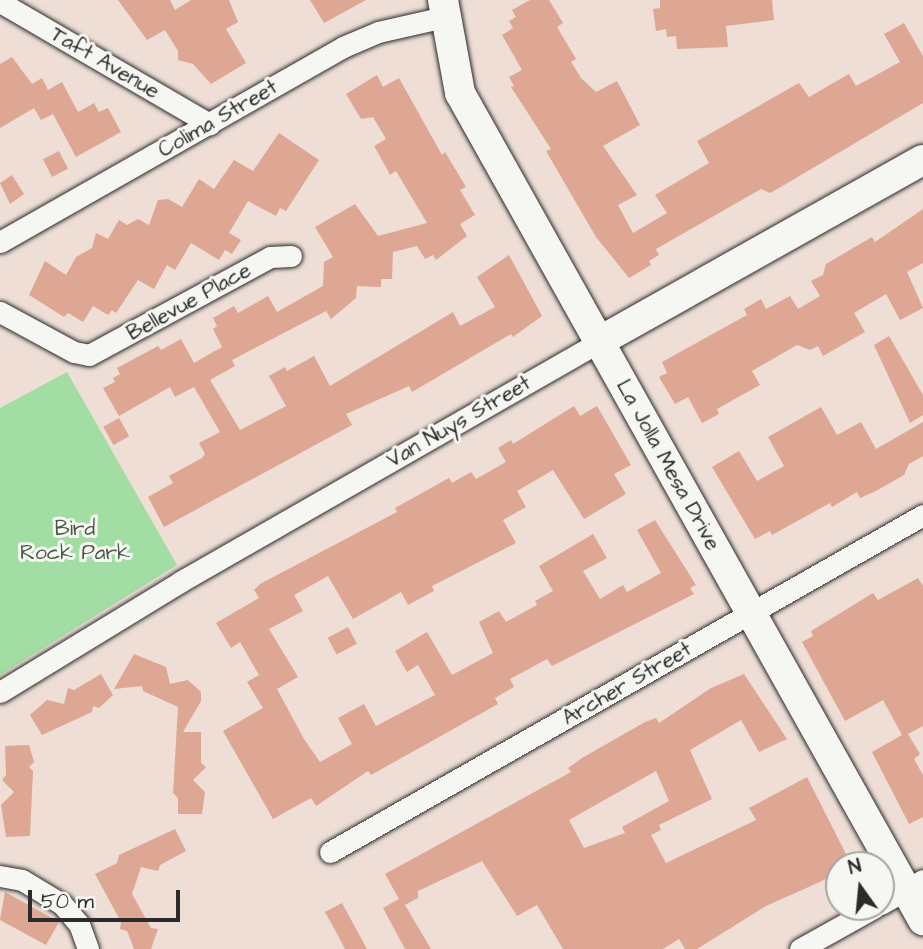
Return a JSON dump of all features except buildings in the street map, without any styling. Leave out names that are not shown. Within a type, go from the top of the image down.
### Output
[{"type":"street","name":"Taft Avenue","points":[[0,2],[210,124]]},
{"type":"street","name":"Colima Street","points":[[0,242],[343,47],[443,9]]},
{"type":"street","name":"La Jolla Mesa Drive","points":[[443,9],[460,93],[903,891],[923,920]]},
{"type":"street","name":"Van Nuys Street","points":[[0,692],[180,582],[600,341],[923,160]]},
{"type":"street","name":"Bellevue Place","points":[[0,312],[74,352],[89,355],[270,257],[291,256]]},
{"type":"street","name":"Archer Street","points":[[330,852],[923,515]]},
{"type":"street","points":[[0,876],[22,880],[62,904],[79,923],[88,949]]},
{"type":"street","points":[[800,949],[850,921]]},
{"type":"green space","name":"Bird Rock Park","points":[[67,372],[177,565],[0,675],[0,408]]}]
